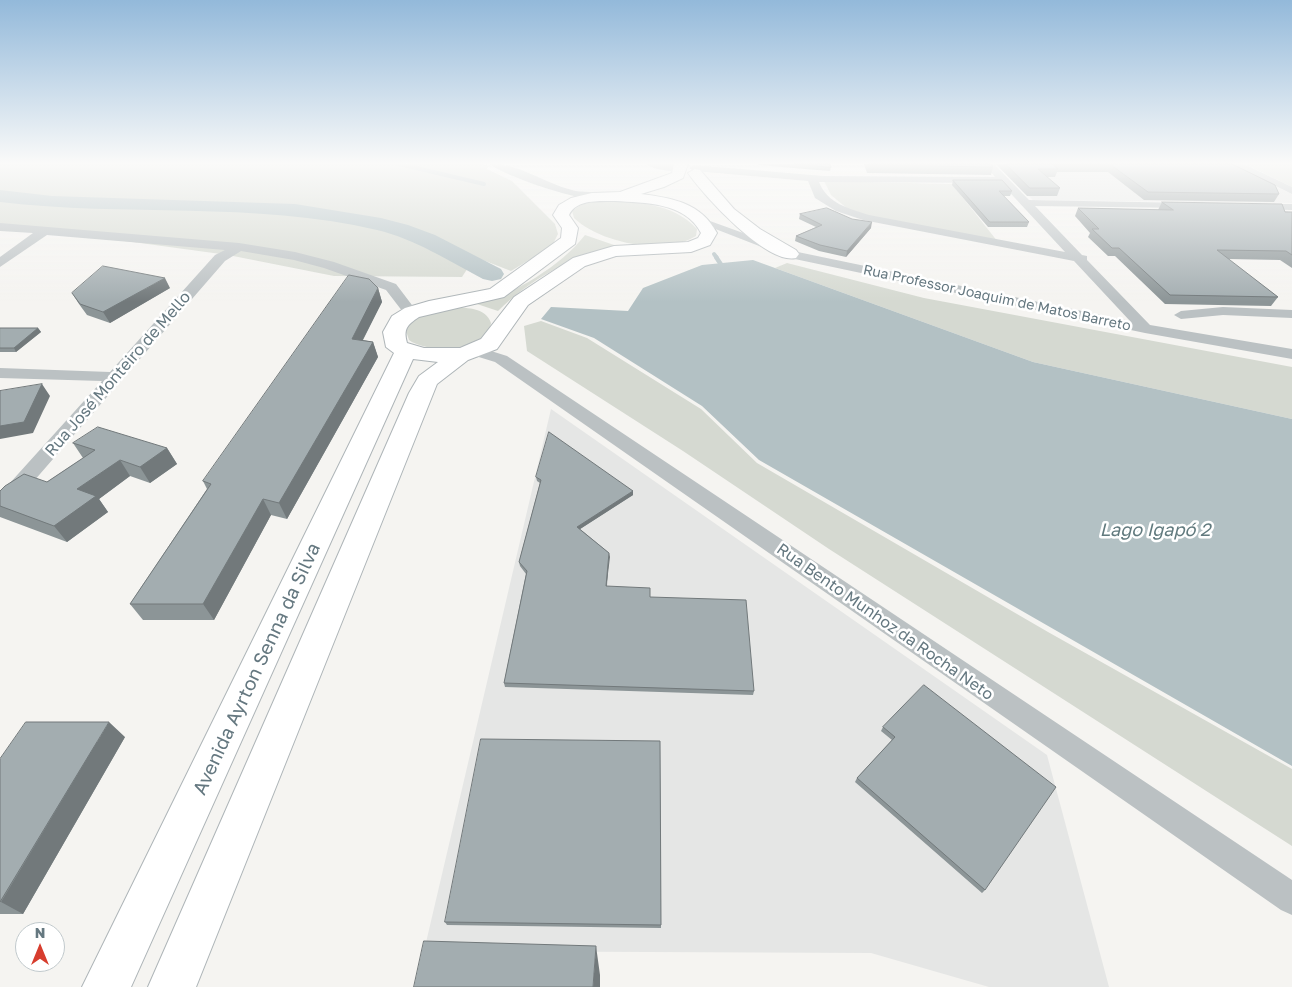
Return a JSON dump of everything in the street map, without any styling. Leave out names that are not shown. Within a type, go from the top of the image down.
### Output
[{"type":"main road","points":[[467,353],[423,355],[406,351],[397,346],[393,339],[394,330],[400,321],[411,313],[438,303],[495,294],[569,240],[571,235],[570,228],[561,215],[562,210]]},
{"type":"main road","points":[[680,210],[701,219]]},
{"type":"main road","points":[[172,987],[427,381],[467,353],[489,344],[506,319],[522,301],[579,262],[614,251],[692,247],[704,241],[709,233],[701,219],[699,210]]},
{"type":"main road","points":[[726,210],[754,233],[790,254]]},
{"type":"main road","name":"Avenida Ayrton Senna da Silva","points":[[106,987],[406,351]]},
{"type":"street","points":[[843,210],[868,218],[1082,259]]},
{"type":"street","points":[[1031,210],[1082,259],[1145,329]]},
{"type":"street","name":"Rua Professor Joaquim de Matos Barreto","points":[[701,219],[790,254],[1145,329],[1292,354]]},
{"type":"street","points":[[0,227],[239,247],[294,256],[372,279],[390,287],[411,313]]},
{"type":"street","points":[[0,263],[43,232]]},
{"type":"street","name":"Rua José Monteiro de Mello","points":[[0,507],[117,377],[220,258],[239,247]]},
{"type":"street","points":[[1181,315],[1224,311],[1292,314]]},
{"type":"street","name":"Rua Bento Munhoz da Rocha Neto","points":[[467,353],[501,359],[1292,899]]},
{"type":"street","points":[[0,373],[117,377]]},
{"type":"shaded area","points":[[0,210],[541,210],[555,224],[558,234],[552,246],[511,271],[475,257],[462,277],[334,276],[228,255],[0,224]]},
{"type":"shaded area","points":[[669,210],[687,220],[697,229],[696,236],[683,242],[667,245],[633,244],[616,240],[585,227],[574,218],[572,211]]},
{"type":"shaded area","points":[[849,210],[973,210],[998,242],[872,217]]},
{"type":"shaded area","points":[[585,235],[617,246],[585,255],[553,270],[523,289],[498,311],[477,304],[506,294],[536,277],[563,257]]},
{"type":"shaded area","points":[[787,263],[924,298],[1292,367],[1292,419],[1033,362],[775,268]]},
{"type":"shaded area","points":[[454,307],[476,310],[485,314],[491,323],[487,333],[479,340],[456,348],[429,347],[409,340],[406,331],[414,320],[426,313]]},
{"type":"shaded area","points":[[541,321],[587,338],[701,409],[757,463],[1048,632],[1292,769],[1292,846],[829,549],[683,451],[527,351],[524,326]]},
{"type":"shaded area","points":[[551,409],[1047,755],[1109,987],[989,987],[871,953],[424,951]]},
{"type":"water","name":"Lago Igapó 2","points":[[753,260],[1033,362],[1292,419],[1292,766],[759,460],[702,406],[594,338],[541,319],[551,307],[628,311],[643,288],[702,265]]},
{"type":"building","points":[[818,210],[832,210],[852,219],[872,222],[847,251],[820,245],[796,236],[822,225],[800,214]]},
{"type":"building","points":[[979,210],[1017,210],[1029,222],[990,222]]},
{"type":"building","points":[[1080,210],[1284,210],[1285,212],[1292,212],[1292,255],[1286,251],[1217,250],[1278,297],[1170,295],[1119,248],[1112,248],[1092,229],[1099,229]]},
{"type":"building","points":[[103,266],[165,278],[103,312],[80,304],[72,293]]},
{"type":"building","points":[[349,275],[369,279],[378,288],[352,339],[373,342],[279,503],[263,499],[203,604],[130,604],[211,484],[203,481]]},
{"type":"building","points":[[0,328],[38,328],[14,348],[0,348]]},
{"type":"building","points":[[42,384],[24,422],[0,426],[0,391]]},
{"type":"building","points":[[98,427],[167,448],[140,467],[120,460],[77,489],[96,496],[54,526],[0,506],[0,491],[24,474],[47,482],[95,450],[73,443]]},
{"type":"building","points":[[549,432],[633,491],[577,527],[609,553],[606,586],[650,588],[650,597],[746,600],[754,691],[504,683],[527,571],[519,562],[541,480],[536,477]]},
{"type":"building","points":[[924,685],[1056,787],[985,890],[857,778],[895,737],[883,727]]},
{"type":"building","points":[[26,722],[109,722],[0,902],[0,759]]},
{"type":"building","points":[[481,739],[660,741],[661,925],[445,922]]},
{"type":"building","points":[[424,941],[596,946],[593,987],[414,987]]},
{"type":"waterway","points":[[295,210],[381,224],[400,230],[427,240],[492,274]]},
{"type":"waterway","points":[[714,254],[717,258]]},
{"type":"waterway","points":[[716,257],[724,269]]}]
